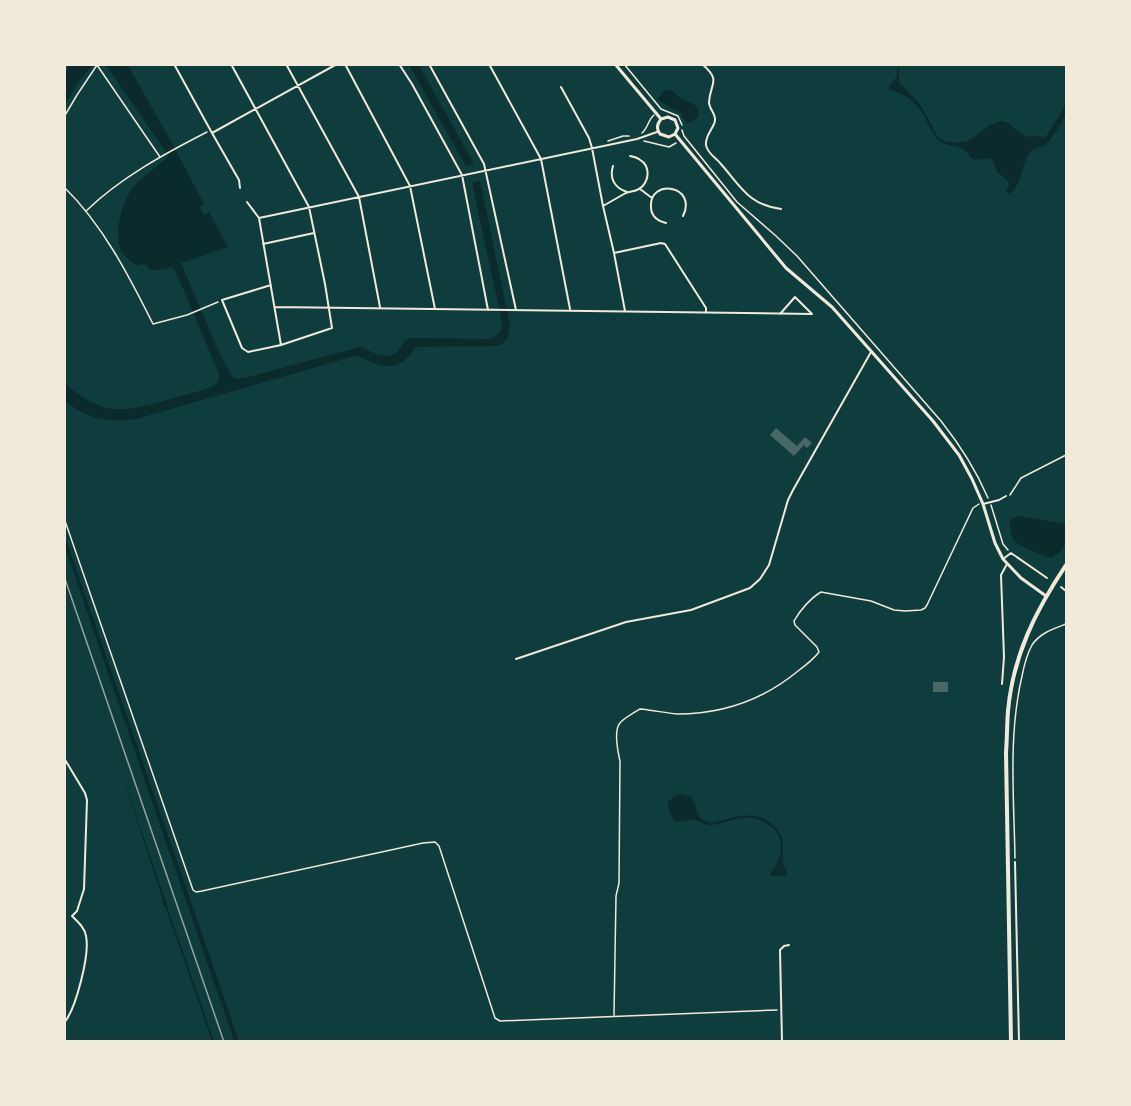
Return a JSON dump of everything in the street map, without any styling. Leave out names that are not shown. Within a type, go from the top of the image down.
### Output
[{"type":"main road","points":[[615,64],[661,119]]},
{"type":"main road","points":[[668,117],[675,120],[678,128],[675,134],[666,137],[658,132],[657,125],[661,119],[668,117]]},
{"type":"main road","points":[[675,134],[786,268],[832,307],[947,438],[972,479],[983,504],[995,543],[1006,564],[1046,596]]},
{"type":"main road","points":[[1011,1041],[1006,753],[1008,709],[1020,654],[1031,625],[1066,565]]},
{"type":"street","points":[[174,64],[239,180],[240,188]]},
{"type":"street","points":[[231,64],[309,207],[332,328],[282,345],[248,352],[242,348],[222,300],[271,285]]},
{"type":"street","points":[[286,64],[358,197],[380,307]]},
{"type":"street","points":[[211,132],[337,64]]},
{"type":"street","points":[[345,64],[410,186],[435,309]]},
{"type":"street","points":[[399,64],[462,175],[488,310]]},
{"type":"street","points":[[429,64],[484,164],[516,310]]},
{"type":"street","points":[[489,64],[542,159],[571,310]]},
{"type":"street","points":[[702,64],[710,72],[714,81],[709,104],[715,120],[706,148],[749,196],[764,205],[781,209]]},
{"type":"street","points":[[561,87],[589,138],[592,148],[625,311]]},
{"type":"street","points":[[259,218],[648,137],[658,132]]},
{"type":"street","points":[[603,206],[627,192],[640,189],[646,181],[648,176],[646,167],[642,161],[630,156]]},
{"type":"street","points":[[613,166],[614,183],[627,192]]},
{"type":"street","points":[[666,224],[653,215],[651,204],[652,198],[662,189],[672,188],[682,194],[686,204],[683,216]]},
{"type":"street","points":[[640,189],[652,198]]},
{"type":"street","points":[[247,202],[259,218],[282,345]]},
{"type":"street","points":[[263,244],[314,233]]},
{"type":"street","points":[[614,253],[664,243],[706,308],[706,313]]},
{"type":"street","points":[[275,307],[380,307],[488,310],[571,310],[706,313],[780,314],[812,314],[795,297],[780,314]]},
{"type":"street","points":[[516,659],[614,626],[691,610],[750,588],[757,583],[769,565],[790,495],[871,351]]},
{"type":"street","points":[[983,504],[1006,496]]},
{"type":"street","points":[[1003,559],[1011,553],[1047,578]]},
{"type":"street","points":[[1002,684],[1004,657],[1001,575],[1006,564]]},
{"type":"street","points":[[1061,587],[1066,591]]},
{"type":"street","points":[[64,667],[64,683]]},
{"type":"street","points":[[64,758],[87,800],[84,889],[77,911],[72,916],[86,933],[86,952],[76,1002],[64,1023]]},
{"type":"street","points":[[1015,862],[1019,1041]]},
{"type":"street","points":[[782,1041],[780,950],[789,945]]},
{"type":"path","points":[[624,64],[661,109],[678,116],[684,136],[738,202],[797,256],[888,361]]},
{"type":"path","points":[[64,117],[97,65],[160,157]]},
{"type":"path","points":[[639,135],[647,128],[651,117],[661,109]]},
{"type":"path","points":[[86,212],[96,201],[160,157],[211,132]]},
{"type":"path","points":[[607,141],[623,136],[669,147],[684,136]]},
{"type":"path","points":[[714,172],[723,165]]},
{"type":"path","points":[[64,187],[86,212],[127,275],[153,324],[190,314],[222,300]]},
{"type":"path","points":[[1006,496],[1013,492],[1021,478],[1066,455]]},
{"type":"path","points":[[990,502],[1003,544],[1011,553]]},
{"type":"path","points":[[614,1016],[616,896],[619,883],[620,761],[617,736],[620,723],[640,709],[676,714],[702,713],[730,708],[753,700],[781,684],[819,652],[794,621],[818,593],[871,601],[899,610],[917,611],[925,608],[973,508],[983,504]]},
{"type":"path","points":[[64,518],[193,890],[202,891],[435,842],[439,846],[497,1019],[500,1021],[781,1010]]},
{"type":"path","points":[[1015,862],[1013,750],[1020,685],[1031,646],[1046,632],[1066,624]]},
{"type":"water","points":[[69,65],[93,65],[81,78],[65,104],[65,74]]},
{"type":"water","points":[[106,65],[128,65],[204,204],[200,206],[202,212],[204,215],[209,212],[228,247],[181,263],[232,377],[238,379],[248,377],[360,347],[379,355],[389,356],[397,352],[410,338],[489,339],[497,335],[502,323],[472,183],[480,181],[510,325],[506,340],[499,346],[416,347],[400,364],[391,366],[378,365],[355,356],[136,419],[107,420],[90,416],[73,407],[65,401],[64,383],[89,401],[100,406],[121,409],[147,405],[212,387],[218,381],[219,374],[175,270],[171,267],[158,270],[149,269],[147,265],[138,266],[121,251],[118,229],[121,212],[130,192],[138,182],[168,157]]},
{"type":"water","points":[[409,65],[418,65],[421,69],[474,164],[466,166]]},
{"type":"water","points":[[899,66],[900,83],[921,106],[938,137],[944,141],[954,143],[968,141],[990,125],[1001,121],[1008,123],[1025,136],[1035,135],[1044,138],[1066,104],[1066,113],[1048,143],[1029,154],[1016,187],[1009,194],[1006,191],[1009,182],[997,172],[992,159],[973,159],[963,149],[940,142],[916,105],[902,94],[889,89]]},
{"type":"water","points":[[668,90],[695,105],[698,117],[686,123],[680,112],[659,101],[664,91]]},
{"type":"water","points":[[1019,516],[1066,524],[1066,540],[1060,552],[1051,558],[1017,543],[1010,530],[1010,520]]},
{"type":"water","points":[[64,534],[239,1041],[234,1041],[82,597],[65,546]]},
{"type":"water","points":[[118,762],[214,1041],[212,1041],[166,908],[162,904],[162,897]]},
{"type":"water","points":[[680,794],[692,799],[697,813],[704,821],[712,823],[735,817],[757,816],[771,823],[782,838],[783,862],[787,875],[772,876],[770,874],[779,859],[781,846],[776,832],[765,822],[751,818],[711,825],[694,820],[675,822],[668,802]]},
{"type":"building","points":[[776,428],[797,446],[805,437],[812,443],[807,448],[804,445],[794,456],[770,435]]},
{"type":"building","points":[[933,682],[948,682],[948,692],[933,692]]},
{"type":"railway","points":[[64,576],[224,1042]]}]
